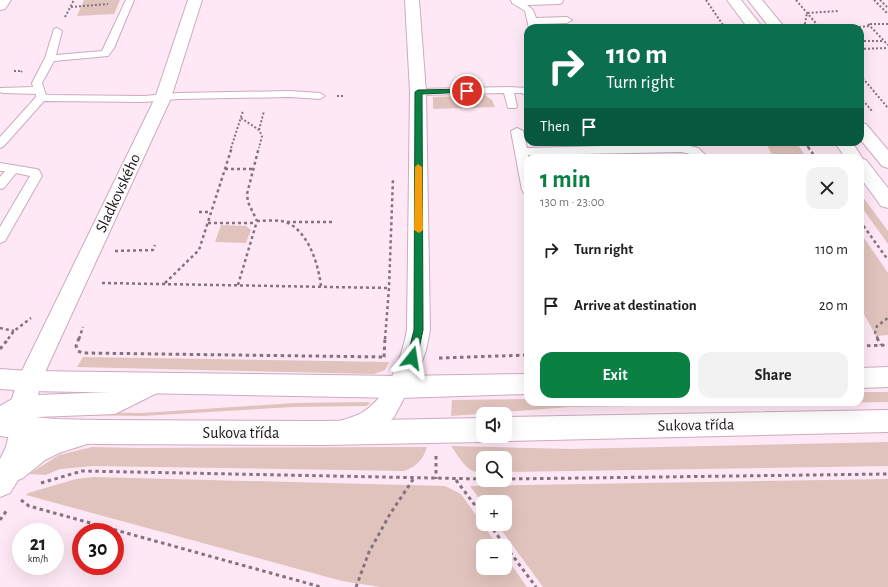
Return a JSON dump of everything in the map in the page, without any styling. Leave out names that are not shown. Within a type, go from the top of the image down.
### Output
[{"type":"street","points":[[0,6],[4,0]]},
{"type":"street","name":"Sladkovského","points":[[29,381],[163,98],[196,0]]},
{"type":"street","points":[[324,433],[362,426],[380,415],[399,387],[412,358],[419,330],[418,92],[412,0]]},
{"type":"street","points":[[734,0],[753,24]]},
{"type":"street","points":[[755,0],[775,24]]},
{"type":"street","points":[[864,133],[888,162]]},
{"type":"street","points":[[864,169],[888,201]]},
{"type":"street","points":[[864,378],[888,377]]},
{"type":"street","points":[[0,379],[152,384],[399,387],[524,384]]},
{"type":"street","points":[[0,399],[16,394],[25,388],[29,381]]},
{"type":"street","points":[[6,489],[21,445],[12,420],[29,381]]},
{"type":"street","points":[[12,420],[115,403],[152,384]]},
{"type":"street","name":"Sukova třída","points":[[12,420],[56,431],[98,432],[324,433],[476,430]]},
{"type":"street","name":"Sukova třída","points":[[512,429],[888,421]]},
{"type":"street","points":[[6,489],[17,466],[34,451],[56,441],[98,432]]},
{"type":"lane","points":[[516,2],[559,1]]},
{"type":"lane","points":[[50,58],[105,54],[108,52],[129,2]]},
{"type":"lane","points":[[516,2],[529,10],[533,24],[567,20]]},
{"type":"lane","points":[[40,94],[37,86],[38,80],[50,58],[57,31]]},
{"type":"lane","points":[[2,90],[40,94],[144,99],[290,94],[320,96]]},
{"type":"lane","points":[[508,90],[512,106]]},
{"type":"lane","points":[[418,92],[524,90]]},
{"type":"lane","points":[[0,144],[40,94]]},
{"type":"lane","points":[[517,131],[524,165]]},
{"type":"lane","points":[[522,152],[542,147],[648,154],[689,149],[697,154]]},
{"type":"lane","points":[[0,167],[36,173],[36,176],[0,238]]},
{"type":"lane","points":[[0,185],[13,169]]},
{"type":"path","points":[[706,0],[722,24]]},
{"type":"path","points":[[796,0],[817,24]]},
{"type":"path","points":[[874,0],[888,14]]},
{"type":"path","points":[[880,0],[888,8]]},
{"type":"path","points":[[70,6],[129,2]]},
{"type":"path","points":[[807,13],[838,11]]},
{"type":"path","points":[[805,24],[807,13]]},
{"type":"path","points":[[870,26],[868,24],[888,24]]},
{"type":"path","points":[[864,27],[870,26]]},
{"type":"path","points":[[870,26],[888,45]]},
{"type":"path","points":[[864,41],[884,41]]},
{"type":"path","points":[[864,49],[888,48]]},
{"type":"path","points":[[864,80],[888,108]]},
{"type":"path","points":[[165,284],[199,250],[249,95]]},
{"type":"path","points":[[238,285],[256,222],[248,202],[247,194],[261,140],[261,133],[242,118]]},
{"type":"path","points":[[225,169],[253,169]]},
{"type":"path","points":[[384,357],[390,288],[393,172]]},
{"type":"path","points":[[199,212],[211,212]]},
{"type":"path","points":[[287,222],[294,226],[303,236],[321,278],[321,287]]},
{"type":"path","points":[[208,223],[332,222]]},
{"type":"path","points":[[864,227],[888,260]]},
{"type":"path","points":[[115,251],[153,250],[155,245]]},
{"type":"path","points":[[99,289],[102,283],[390,288]]},
{"type":"path","points":[[881,345],[874,335],[874,330],[878,324],[888,318]]},
{"type":"path","points":[[85,322],[76,346],[78,351],[83,353],[356,357]]},
{"type":"path","points":[[0,328],[14,331]]},
{"type":"path","points":[[864,346],[888,345]]},
{"type":"path","points":[[458,357],[524,355]]},
{"type":"path","points":[[34,485],[82,471],[476,479]]},
{"type":"path","points":[[512,479],[888,474]]},
{"type":"path","points":[[356,587],[369,552],[390,514],[414,478]]},
{"type":"path","points":[[456,480],[476,507]]},
{"type":"path","points":[[6,489],[29,506],[321,587]]},
{"type":"path","points":[[494,531],[536,587]]},
{"type":"shaded area","points":[[84,0],[120,0],[114,14],[77,16]]},
{"type":"shaded area","points":[[485,95],[492,100],[495,107],[433,109],[433,97]]},
{"type":"shaded area","points":[[767,146],[799,146],[804,154],[772,154]]},
{"type":"shaded area","points":[[864,198],[888,231],[888,244],[864,211]]},
{"type":"shaded area","points":[[221,225],[246,226],[251,230],[246,243],[215,242]]},
{"type":"shaded area","points":[[864,238],[888,273],[888,335],[876,336],[864,314]]},
{"type":"shaded area","points":[[83,357],[389,362],[385,370],[374,374],[77,367]]},
{"type":"shaded area","points":[[864,392],[888,392],[888,402],[864,402]]},
{"type":"shaded area","points":[[524,399],[524,406],[633,406],[569,407],[512,411],[512,407],[476,407],[476,414],[451,416],[452,400]]},
{"type":"shaded area","points":[[294,403],[370,403],[367,406],[293,407],[142,416],[76,415],[78,412],[142,413]]},
{"type":"shaded area","points":[[888,442],[888,466],[512,472],[512,451],[476,451],[476,472],[468,468],[464,464],[451,446],[571,449]]},
{"type":"shaded area","points":[[92,447],[427,447],[424,456],[419,462],[413,467],[404,471],[93,466],[60,469],[46,475],[29,474],[59,455]]},
{"type":"shaded area","points":[[93,477],[445,486],[461,494],[476,515],[476,531],[487,531],[493,539],[476,539],[476,575],[512,575],[512,566],[527,587],[380,587],[342,581],[26,495],[28,493],[76,479]]},
{"type":"shaded area","points":[[888,479],[888,587],[543,587],[512,545],[512,539],[508,539],[502,531],[512,531],[512,495],[476,495],[470,486],[512,487],[512,485]]},
{"type":"slow traffic","points":[[418,167],[419,230]]},
{"type":"route","points":[[412,358],[419,330],[418,92],[467,91]]}]
